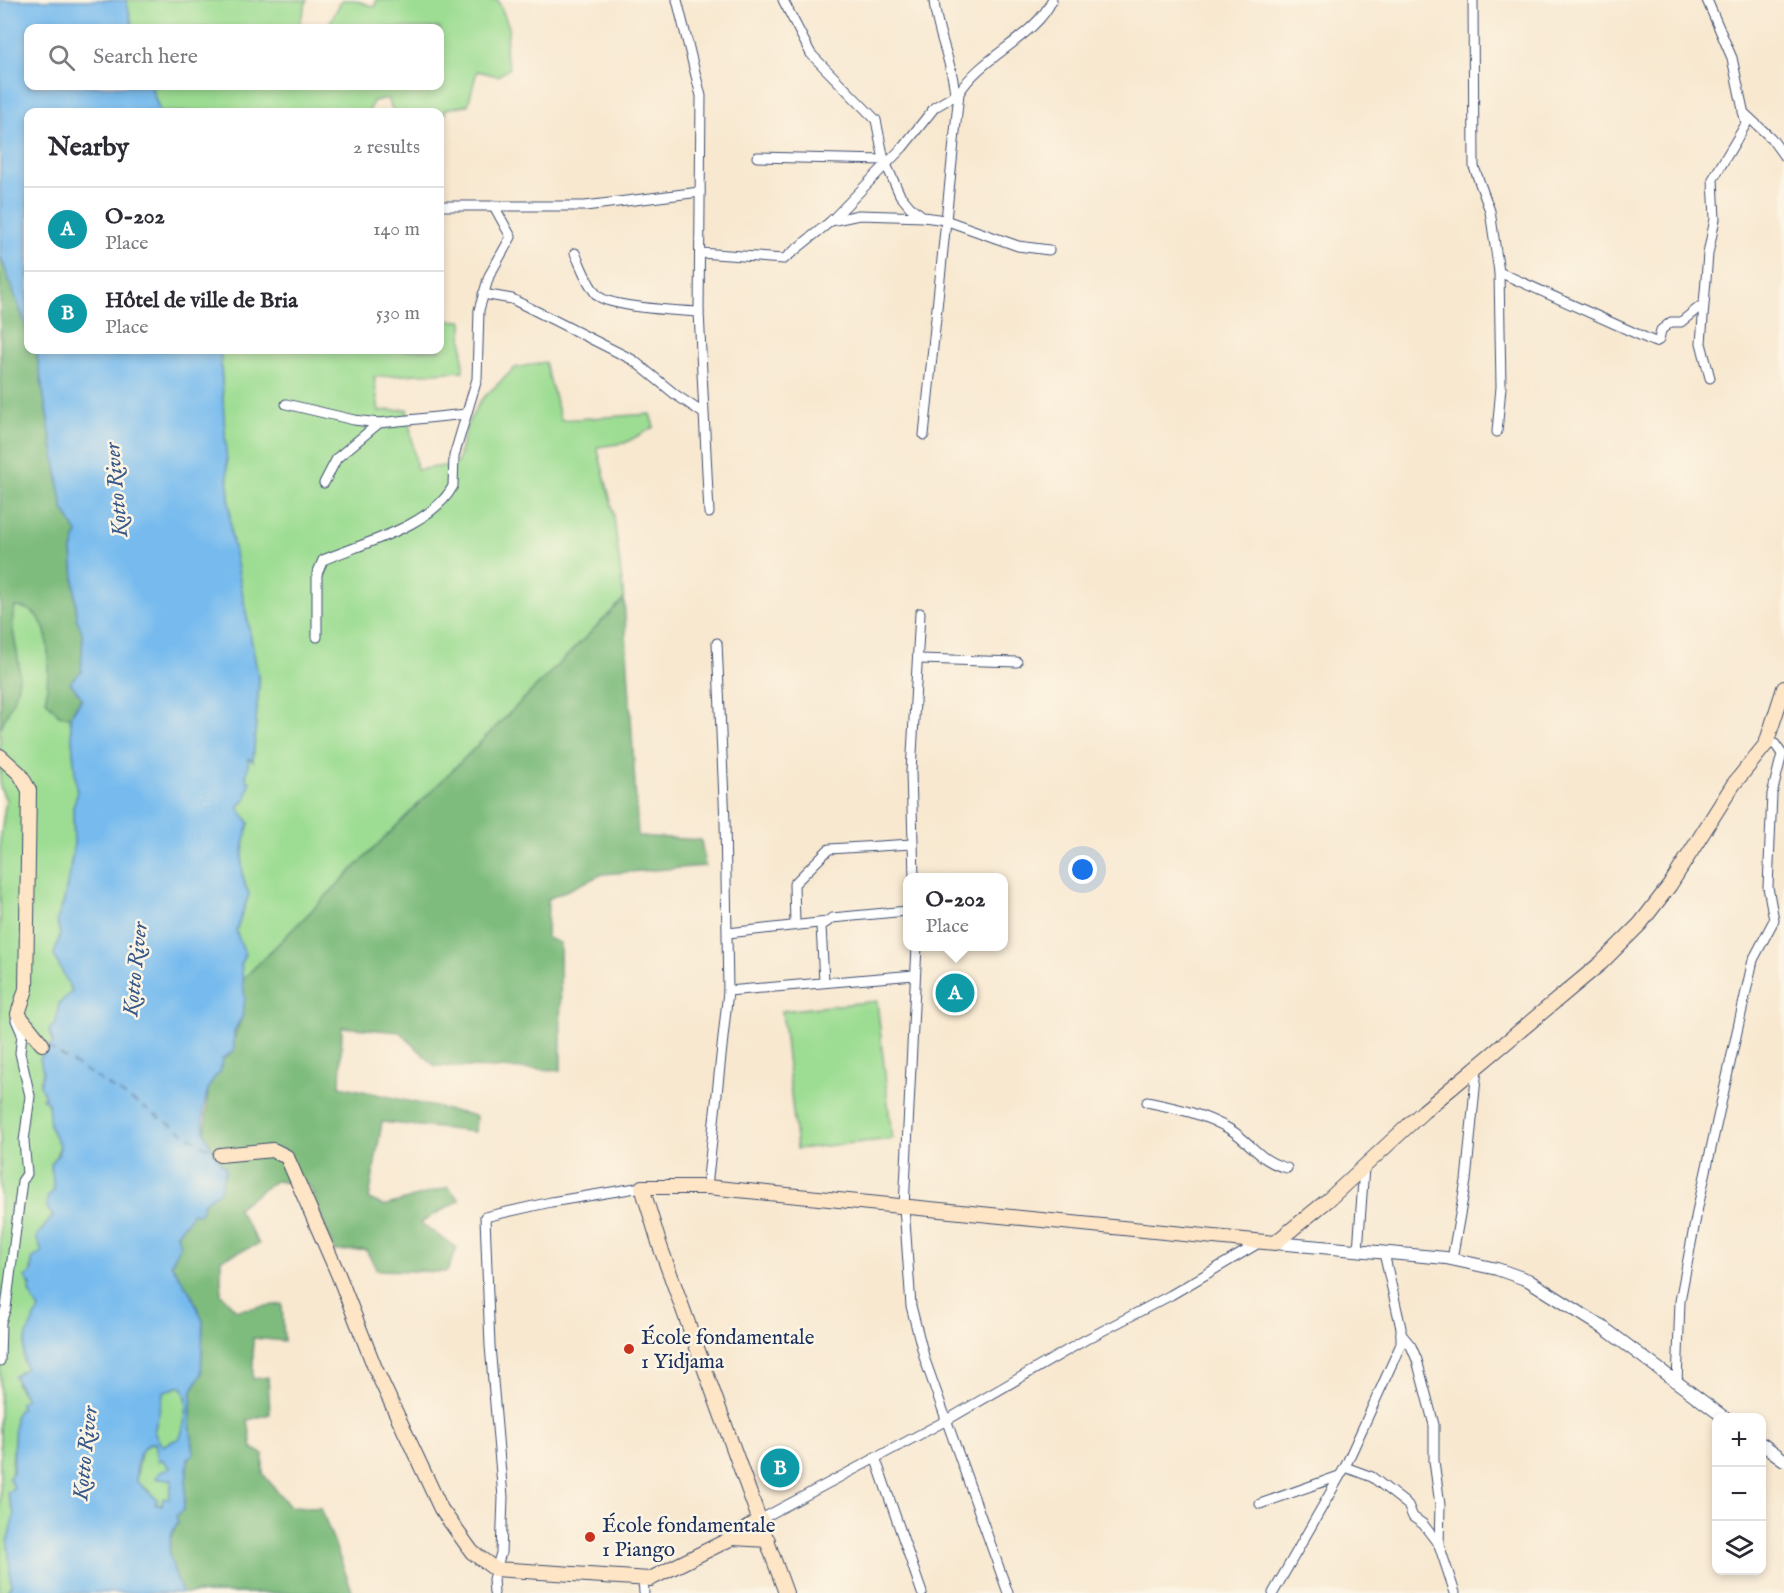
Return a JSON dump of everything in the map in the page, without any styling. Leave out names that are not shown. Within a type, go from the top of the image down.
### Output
[{"type":"main road","points":[[786,1593],[660,1246],[642,1187],[707,1187],[1275,1243],[1424,1112],[1601,963],[1640,924],[1670,885],[1733,785],[1766,744],[1784,688]]},
{"type":"main road","points":[[0,756],[20,774],[29,790],[26,989],[19,1018],[42,1044]]},
{"type":"main road","points":[[220,1155],[273,1150],[287,1158],[338,1274],[375,1368],[441,1509],[472,1552],[495,1569],[644,1586],[654,1577],[732,1538],[761,1519]]},
{"type":"main road","points":[[732,1538],[768,1540]]},
{"type":"street","points":[[677,0],[701,96],[699,312],[702,413],[710,513]]},
{"type":"street","points":[[783,0],[811,54],[876,120],[885,163],[905,202],[924,217]]},
{"type":"street","points":[[924,435],[957,94],[954,73],[936,22],[934,0]]},
{"type":"street","points":[[700,253],[784,259],[831,221],[924,123],[935,107],[957,94],[997,53],[1032,27],[1052,0]]},
{"type":"street","points":[[1473,0],[1474,167],[1490,211],[1499,272],[1501,387],[1497,432]]},
{"type":"street","points":[[1707,0],[1732,58],[1746,124],[1713,179],[1715,219],[1702,304],[1701,346],[1710,378]]},
{"type":"street","points":[[1743,111],[1771,138],[1784,156]]},
{"type":"street","points":[[757,157],[885,163]]},
{"type":"street","points":[[444,206],[585,206],[700,192]]},
{"type":"street","points":[[317,637],[318,566],[323,560],[413,523],[428,514],[450,492],[455,479],[454,456],[477,379],[478,316],[483,294],[489,276],[511,237],[494,206]]},
{"type":"street","points":[[831,221],[859,215],[924,217],[945,220],[1018,246],[1049,250]]},
{"type":"street","points":[[574,253],[596,294],[603,299],[652,309],[699,312]]},
{"type":"street","points":[[1499,272],[1655,342],[1659,340],[1661,330],[1671,322],[1681,322],[1702,304]]},
{"type":"street","points":[[483,294],[512,299],[633,360],[675,395],[702,413]]},
{"type":"street","points":[[286,405],[354,420],[379,423],[466,414]]},
{"type":"street","points":[[324,483],[337,458],[379,423]]},
{"type":"street","points":[[914,873],[911,772],[920,613]]},
{"type":"street","points":[[707,1187],[728,991],[728,933],[717,644]]},
{"type":"street","points":[[919,659],[1017,662]]},
{"type":"street","points":[[1677,1383],[1680,1301],[1698,1208],[1753,960],[1774,920],[1768,887],[1772,794],[1782,754],[1775,744],[1766,744]]},
{"type":"street","points":[[795,925],[794,884],[829,849],[912,844]]},
{"type":"street","points":[[824,982],[821,926],[832,918],[903,911]]},
{"type":"street","points":[[728,933],[827,922]]},
{"type":"street","points":[[916,951],[904,1207],[911,1306],[922,1351],[1008,1593]]},
{"type":"street","points":[[728,991],[914,975]]},
{"type":"street","points":[[0,1361],[1,1322],[6,1308],[14,1228],[22,1181],[27,1174],[24,1141],[30,1096],[20,1053],[22,1034],[16,1020],[19,1018]]},
{"type":"street","points":[[1452,1259],[1466,1181],[1477,1068]]},
{"type":"street","points":[[1148,1102],[1183,1109],[1231,1130],[1270,1164],[1287,1168]]},
{"type":"street","points":[[1358,1250],[1364,1167]]},
{"type":"street","points":[[494,1593],[492,1582],[501,1553],[503,1497],[490,1346],[485,1217],[551,1202],[642,1187]]},
{"type":"street","points":[[761,1519],[947,1420],[1259,1243]]},
{"type":"street","points":[[1275,1243],[1452,1259],[1497,1269],[1535,1283],[1604,1328],[1718,1413]]},
{"type":"street","points":[[1273,1593],[1345,1467],[1376,1404],[1401,1344],[1401,1334],[1384,1253]]},
{"type":"street","points":[[1401,1334],[1411,1346],[1417,1360],[1434,1425],[1433,1455],[1440,1512],[1439,1545]]},
{"type":"street","points":[[1766,1447],[1784,1460]]},
{"type":"street","points":[[875,1457],[922,1593]]},
{"type":"street","points":[[1345,1467],[1372,1477],[1408,1505],[1413,1517],[1423,1524],[1439,1545],[1455,1593]]},
{"type":"street","points":[[1260,1503],[1339,1476]]},
{"type":"green space","points":[[126,0],[307,0],[299,24],[132,24]]},
{"type":"green space","points":[[342,0],[354,0],[375,7],[376,0],[498,0],[509,27],[505,52],[510,68],[498,76],[477,71],[468,105],[446,109],[444,117],[444,108],[392,108],[388,98],[373,101],[370,108],[159,108],[152,90],[444,90],[444,24],[329,24]]},
{"type":"green space","points":[[0,255],[24,320],[24,354],[37,354],[63,508],[77,533],[72,550],[77,619],[83,634],[82,697],[70,717],[59,715],[46,700],[48,658],[44,629],[38,617],[29,610],[15,607],[13,629],[19,675],[14,699],[0,729]]},
{"type":"green space","points":[[444,320],[462,321],[463,371],[374,377],[379,411],[407,409],[417,470],[457,464],[467,425],[481,400],[515,368],[545,362],[561,420],[650,414],[654,427],[625,443],[597,447],[613,510],[624,599],[243,979],[241,963],[244,954],[236,931],[249,894],[242,868],[249,823],[238,807],[249,758],[253,760],[259,681],[231,533],[220,354],[444,354]]},
{"type":"green space","points":[[624,599],[638,836],[701,840],[705,866],[603,874],[548,899],[547,938],[560,943],[561,1070],[435,1066],[400,1032],[342,1027],[340,1086],[476,1116],[475,1132],[382,1122],[369,1199],[384,1206],[448,1187],[460,1200],[420,1223],[457,1248],[447,1272],[377,1270],[366,1250],[334,1251],[309,1185],[275,1181],[237,1208],[259,1244],[221,1259],[221,1294],[236,1310],[282,1304],[284,1341],[253,1338],[253,1379],[268,1377],[270,1414],[248,1420],[252,1448],[263,1454],[263,1474],[290,1507],[321,1508],[353,1593],[182,1593],[172,1566],[169,1549],[178,1523],[175,1516],[184,1509],[188,1458],[194,1454],[190,1424],[192,1390],[201,1375],[203,1321],[191,1294],[171,1264],[180,1246],[177,1234],[193,1213],[200,1214],[203,1202],[211,1194],[217,1159],[205,1135],[208,1089],[213,1076],[220,1073],[222,1060],[234,1051],[235,1034],[244,1010],[243,979]]},
{"type":"green space","points":[[15,607],[29,610],[38,617],[44,629],[48,658],[46,700],[59,715],[70,717],[77,795],[73,807],[74,847],[64,901],[57,920],[60,935],[54,955],[72,991],[59,1004],[53,1042],[41,1058],[43,1072],[40,1085],[51,1114],[50,1127],[60,1146],[51,1168],[54,1182],[53,1215],[39,1241],[42,1252],[32,1259],[29,1292],[40,1310],[24,1348],[26,1368],[16,1383],[26,1400],[15,1428],[11,1479],[14,1487],[7,1494],[14,1513],[8,1541],[11,1585],[6,1593],[0,1593],[0,841],[6,800],[0,787],[0,729],[17,690],[19,669],[11,617]]},
{"type":"green space","points":[[877,1001],[892,1139],[797,1149],[782,1011]]},
{"type":"green space","points":[[181,1386],[187,1404],[182,1432],[180,1438],[162,1446],[154,1433],[164,1391]]},
{"type":"green space","points":[[155,1442],[158,1461],[161,1458],[170,1468],[165,1478],[172,1479],[169,1500],[158,1506],[152,1493],[136,1481],[142,1447]]},
{"type":"water","points":[[0,0],[126,0],[132,24],[24,24],[24,90],[152,90],[159,108],[24,108],[24,320],[0,255]]},
{"type":"water","name":"Kotto River","points":[[37,354],[220,354],[231,533],[259,681],[253,761],[249,758],[246,779],[250,782],[246,799],[238,807],[249,823],[242,868],[249,894],[236,931],[245,954],[241,963],[245,999],[242,1017],[234,1031],[234,1051],[222,1059],[220,1073],[215,1077],[207,1092],[204,1111],[204,1129],[208,1140],[226,1168],[220,1191],[204,1202],[200,1214],[193,1213],[177,1234],[180,1246],[171,1264],[191,1294],[203,1321],[201,1375],[192,1390],[190,1424],[194,1454],[188,1458],[184,1509],[176,1516],[178,1522],[169,1548],[172,1565],[182,1593],[6,1593],[11,1585],[8,1541],[14,1513],[7,1493],[14,1487],[9,1478],[13,1472],[15,1417],[18,1410],[22,1409],[20,1403],[26,1399],[14,1376],[26,1368],[24,1346],[39,1310],[29,1292],[31,1285],[25,1277],[32,1272],[32,1259],[42,1252],[36,1237],[53,1216],[47,1208],[47,1198],[54,1190],[51,1164],[58,1155],[60,1146],[50,1127],[48,1103],[42,1098],[45,1097],[40,1085],[43,1072],[40,1058],[53,1042],[49,1029],[55,1025],[59,1004],[72,991],[54,955],[60,935],[57,920],[64,901],[74,847],[73,807],[77,795],[70,717],[82,698],[70,682],[81,672],[83,635],[77,619],[72,550],[77,533],[63,508]],"holes":[[[181,1386],[187,1404],[180,1438],[162,1446],[154,1432],[164,1391]],[[150,1443],[155,1443],[158,1461],[161,1459],[170,1468],[159,1473],[156,1479],[172,1479],[169,1499],[163,1498],[162,1506],[155,1504],[158,1500],[136,1481],[140,1454]]]},
{"type":"ferry route","points":[[48,1047],[214,1152]]},
{"type":"place","name":"O-202","points":[[955,993]]},
{"type":"place","name":"École fondamentale 1 Yidjama","points":[[629,1349]]},
{"type":"place","name":"Hôtel de ville de Bria","points":[[780,1468]]},
{"type":"place","name":"École fondamentale 1 Piango","points":[[590,1537]]}]
